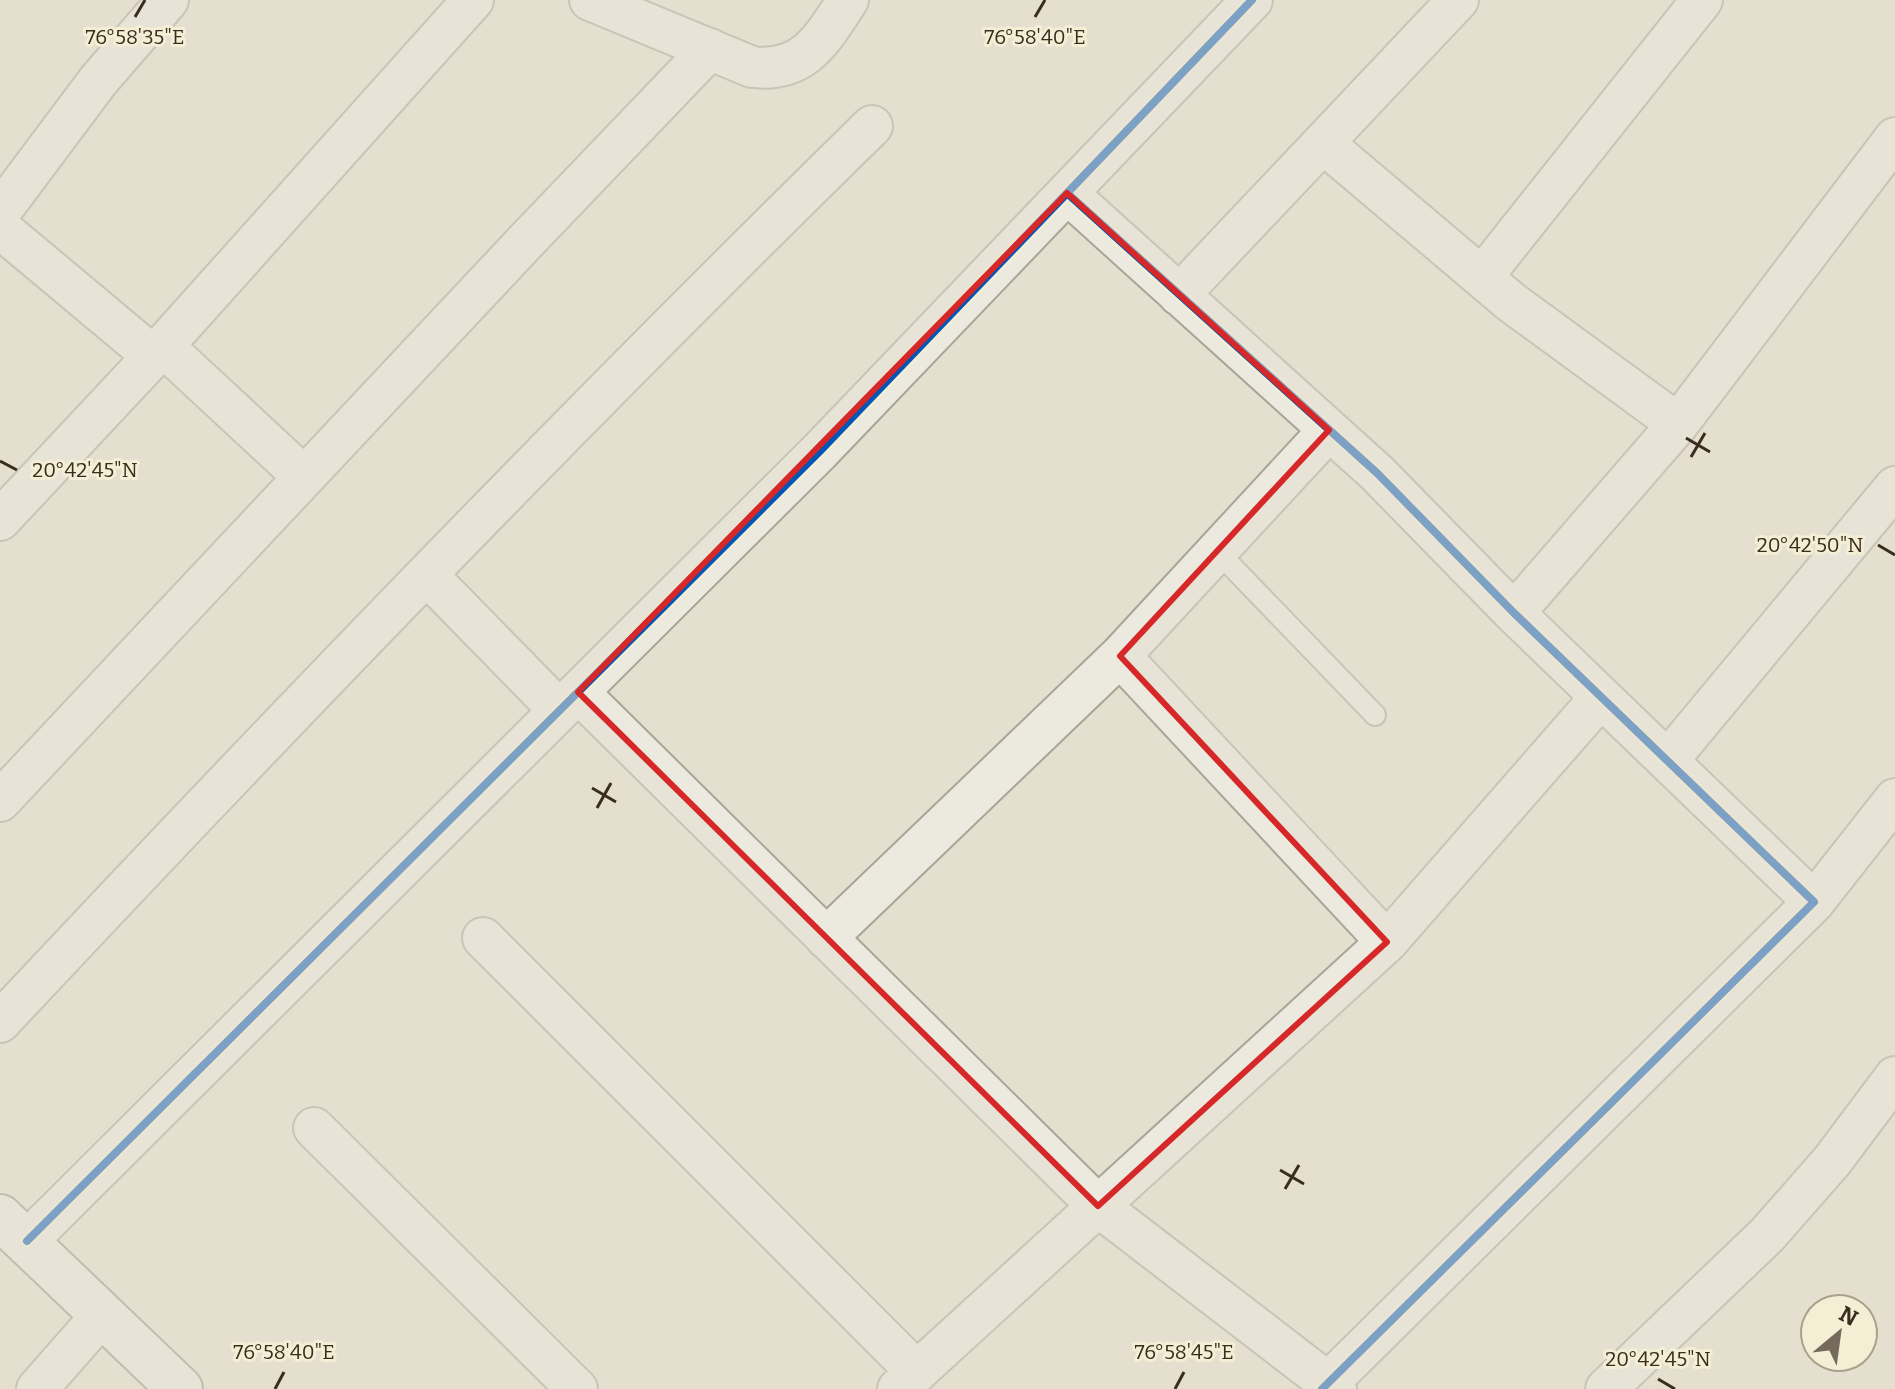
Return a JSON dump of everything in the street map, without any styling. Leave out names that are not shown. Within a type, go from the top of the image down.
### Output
[{"type":"main road","points":[[10,1233],[103,1314],[180,1389]]},
{"type":"street","points":[[0,212],[98,81],[168,0]]},
{"type":"street","points":[[0,520],[158,351],[473,0]]},
{"type":"street","points":[[595,1],[752,67],[771,69],[789,65],[815,48],[848,0]]},
{"type":"street","points":[[10,1233],[569,701],[820,451],[1252,0]]},
{"type":"street","points":[[1179,295],[1458,0]]},
{"type":"street","points":[[1482,277],[1702,0]]},
{"type":"street","points":[[0,801],[710,49]]},
{"type":"street","points":[[0,1022],[190,819],[427,575],[718,277],[872,126]]},
{"type":"street","points":[[1514,613],[1678,424],[1895,138]]},
{"type":"street","points":[[1323,143],[1511,302],[1678,424]]},
{"type":"street","points":[[1067,193],[1377,473],[1514,613],[1814,902]]},
{"type":"street","points":[[0,228],[158,351],[304,477]]},
{"type":"street","points":[[826,938],[1120,656],[1329,430]]},
{"type":"street","points":[[1668,760],[1895,487]]},
{"type":"street","points":[[427,575],[826,938],[1098,1206],[1329,1387],[1814,902],[1895,799]]},
{"type":"street","points":[[1120,656],[1387,942]]},
{"type":"street","points":[[483,938],[908,1380],[1387,942],[1601,697]]},
{"type":"street","points":[[1606,1389],[1767,1235],[1832,1161],[1895,1077]]},
{"type":"street","points":[[314,1128],[577,1389]]},
{"type":"street","points":[[37,1389],[103,1314]]},
{"type":"lane","points":[[1217,551],[1375,715]]},
{"type":"highlighted area","points":[[1067,193],[1329,430],[1120,656],[1387,942],[1098,1206],[578,692]]},
{"type":"cycle path","points":[[27,1241],[820,451],[1252,0]]},
{"type":"cycle path","points":[[1067,193],[1377,473],[1514,613],[1814,902],[1322,1389]]}]
